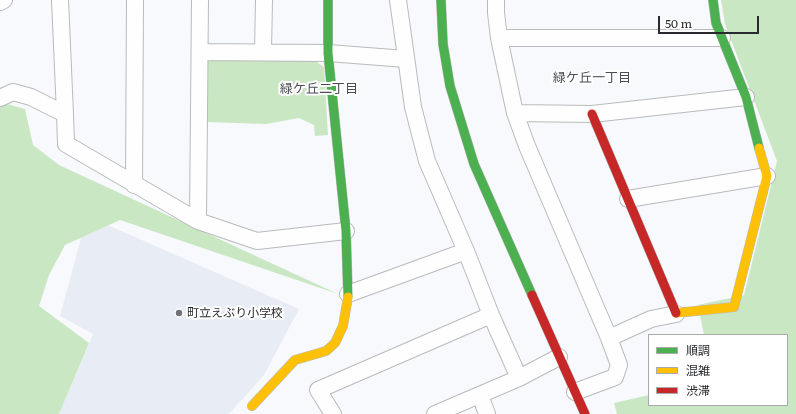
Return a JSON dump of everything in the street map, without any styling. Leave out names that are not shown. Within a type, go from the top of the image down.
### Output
[{"type":"street","points":[[0,2],[4,0]]},
{"type":"street","points":[[60,0],[66,144],[198,221],[257,241],[346,231]]},
{"type":"street","points":[[134,185],[135,0]]},
{"type":"street","points":[[198,221],[200,0]]},
{"type":"street","points":[[263,52],[264,0]]},
{"type":"street","points":[[252,406],[294,360],[326,350],[335,343],[343,326],[348,294],[346,231],[328,53],[328,0]]},
{"type":"street","points":[[398,0],[413,107],[427,161],[491,315],[520,378]]},
{"type":"street","points":[[441,0],[443,44],[450,86],[469,151],[585,414]]},
{"type":"street","points":[[496,0],[499,38],[515,113],[527,146],[619,364],[615,377],[575,392]]},
{"type":"street","points":[[609,338],[651,319],[676,314],[734,307],[768,176],[746,97],[716,23],[713,0]]},
{"type":"street","points":[[499,38],[722,38]]},
{"type":"street","points":[[200,52],[328,53],[406,59]]},
{"type":"street","points":[[0,98],[13,92],[31,97],[65,114]]},
{"type":"street","points":[[515,113],[592,114],[746,97]]},
{"type":"street","points":[[592,114],[676,314]]},
{"type":"street","points":[[628,199],[768,176]]},
{"type":"street","points":[[348,294],[466,252]]},
{"type":"street","points":[[333,414],[318,390],[491,315]]},
{"type":"street","points":[[435,414],[520,378],[559,357]]},
{"type":"street","points":[[480,395],[487,414]]},
{"type":"shaded area","name":"町立えぶり小学校","points":[[87,216],[299,309],[264,375],[229,414],[59,414],[93,334],[60,316]]},
{"type":"green space","points":[[721,0],[796,0],[796,414],[617,414],[614,403],[648,395],[648,406],[788,406],[788,334],[704,334],[698,305],[744,295],[777,161],[725,24]]},
{"type":"green space","points":[[210,58],[314,60],[324,67],[328,135],[315,136],[314,125],[299,118],[266,124],[206,122],[205,63]]},
{"type":"green space","points":[[0,102],[25,109],[33,145],[59,165],[338,294],[120,220],[65,245],[49,275],[39,306],[89,343],[59,414],[0,414]]},
{"type":"traffic: fast","points":[[328,0],[328,53],[346,231],[348,297]]},
{"type":"traffic: fast","points":[[441,0],[443,44],[450,86],[474,164],[532,295]]},
{"type":"traffic: fast","points":[[713,0],[716,23],[746,97],[759,148]]},
{"type":"traffic: slow","points":[[676,313],[734,307],[767,176],[759,148]]},
{"type":"traffic: slow","points":[[252,406],[295,360],[326,351],[335,343],[343,326],[348,297]]},
{"type":"traffic: jam","points":[[592,114],[676,313]]},
{"type":"traffic: jam","points":[[532,295],[585,414]]},
{"type":"place","name":"町立えぶり小学校","points":[[179,313]]},
{"type":"district","name":"緑ケ丘一丁目","points":[[592,78]]},
{"type":"district","name":"緑ケ丘二丁目","points":[[319,89]]}]
